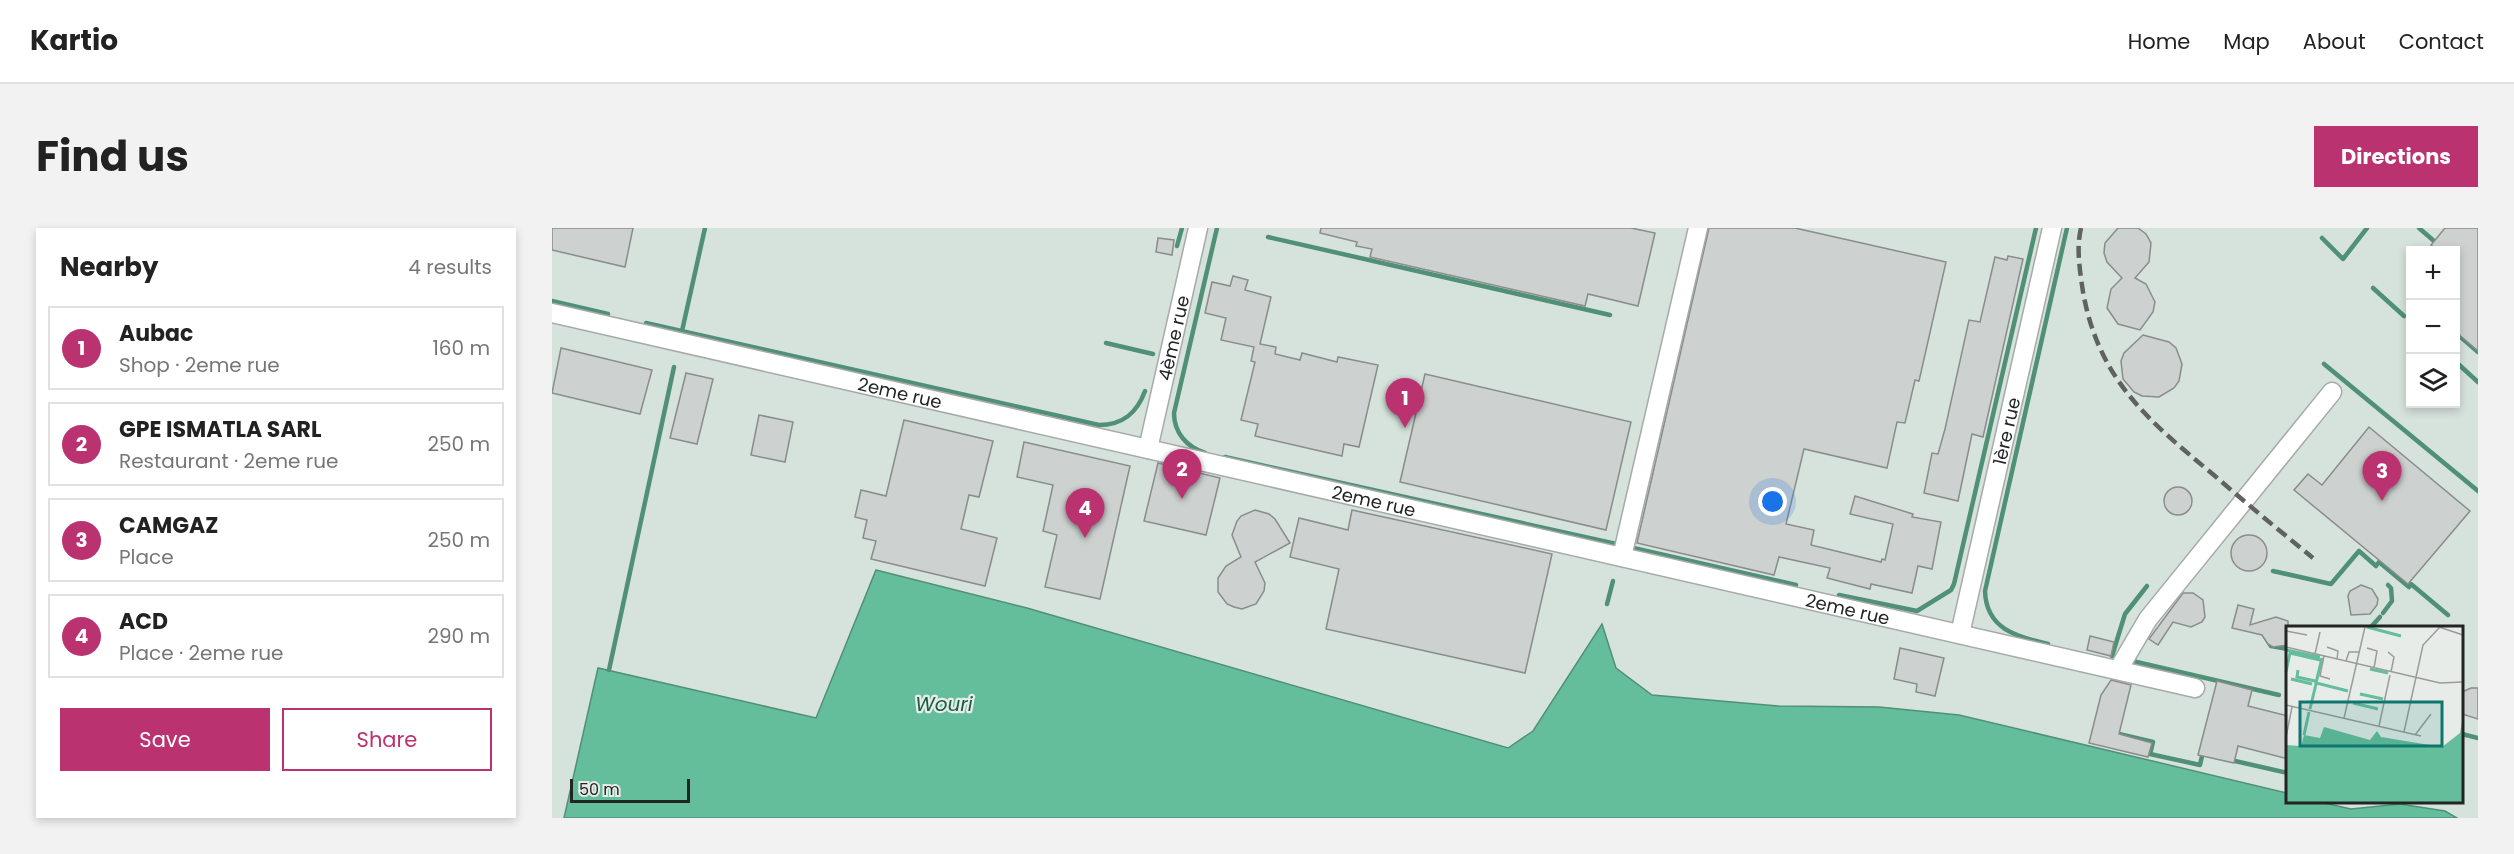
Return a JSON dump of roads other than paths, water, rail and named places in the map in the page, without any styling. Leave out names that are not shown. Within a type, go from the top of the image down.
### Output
[{"type":"street","name":"4ème rue","points":[[1148,449],[1198,228]]},
{"type":"street","points":[[1622,557],[1698,228]]},
{"type":"street","name":"1ère rue","points":[[1960,634],[2052,228]]},
{"type":"street","name":"2eme rue","points":[[552,313],[2195,688]]},
{"type":"street","points":[[2118,670],[2148,619],[2332,392]]},
{"type":"water","name":"Wouri","points":[[876,570],[1027,608],[1508,748],[1533,731],[1602,624],[1616,668],[1652,695],[1778,706],[1879,707],[1959,715],[2286,793],[2286,803],[2324,803],[2351,809],[2400,804],[2445,811],[2457,818],[564,818],[598,668],[816,718]]},
{"type":"waterway","points":[[682,331],[705,228]]},
{"type":"waterway","points":[[1177,246],[1182,228]]},
{"type":"waterway","points":[[1205,453],[1187,443],[1179,433],[1174,413],[1217,228]]},
{"type":"waterway","points":[[1839,595],[1917,611],[1951,590],[2036,228]]},
{"type":"waterway","points":[[2048,644],[2015,634],[1997,623],[1987,604],[1985,591],[2067,228]]},
{"type":"waterway","points":[[2322,238],[2343,259],[2367,228]]},
{"type":"waterway","points":[[2419,228],[2434,241]]},
{"type":"waterway","points":[[1268,237],[1610,315]]},
{"type":"waterway","points":[[2373,288],[2404,316]]},
{"type":"waterway","points":[[552,301],[608,314]]},
{"type":"waterway","points":[[646,323],[1099,425],[1115,423],[1128,416],[1138,406],[1145,391]]},
{"type":"waterway","points":[[2460,336],[2478,352]]},
{"type":"waterway","points":[[1106,343],[1153,354]]},
{"type":"waterway","points":[[2324,364],[2478,491]]},
{"type":"waterway","points":[[2460,366],[2478,382]]},
{"type":"waterway","points":[[609,670],[674,367]]},
{"type":"waterway","points":[[1225,457],[1621,545]]},
{"type":"waterway","points":[[1629,547],[1796,585]]},
{"type":"waterway","points":[[2273,571],[2331,584],[2359,551],[2376,566],[2379,562],[2409,587],[2411,584],[2448,615]]},
{"type":"waterway","points":[[1607,604],[1613,581]]},
{"type":"waterway","points":[[2383,613],[2392,601],[2391,588],[2388,585]]},
{"type":"waterway","points":[[2112,656],[2125,614],[2147,586]]},
{"type":"waterway","points":[[2372,626],[2380,617]]},
{"type":"waterway","points":[[2264,635],[2271,646],[2286,649]]},
{"type":"waterway","points":[[2128,660],[2279,695]]},
{"type":"waterway","points":[[2119,734],[2153,742],[2150,754],[2200,765],[2202,756]]},
{"type":"waterway","points":[[2463,734],[2478,738]]},
{"type":"waterway","points":[[2235,761],[2286,773]]},
{"type":"railway","points":[[2081,228],[2079,252],[2083,292],[2101,351],[2114,375],[2130,397],[2169,437],[2313,558]]},
{"type":"place","name":"Aubac","points":[[1405,428]]},
{"type":"place","name":"GPE ISMATLA SARL","points":[[1182,499]]},
{"type":"place","name":"CAMGAZ","points":[[2382,501]]},
{"type":"place","name":"ACD","points":[[1085,538]]}]
